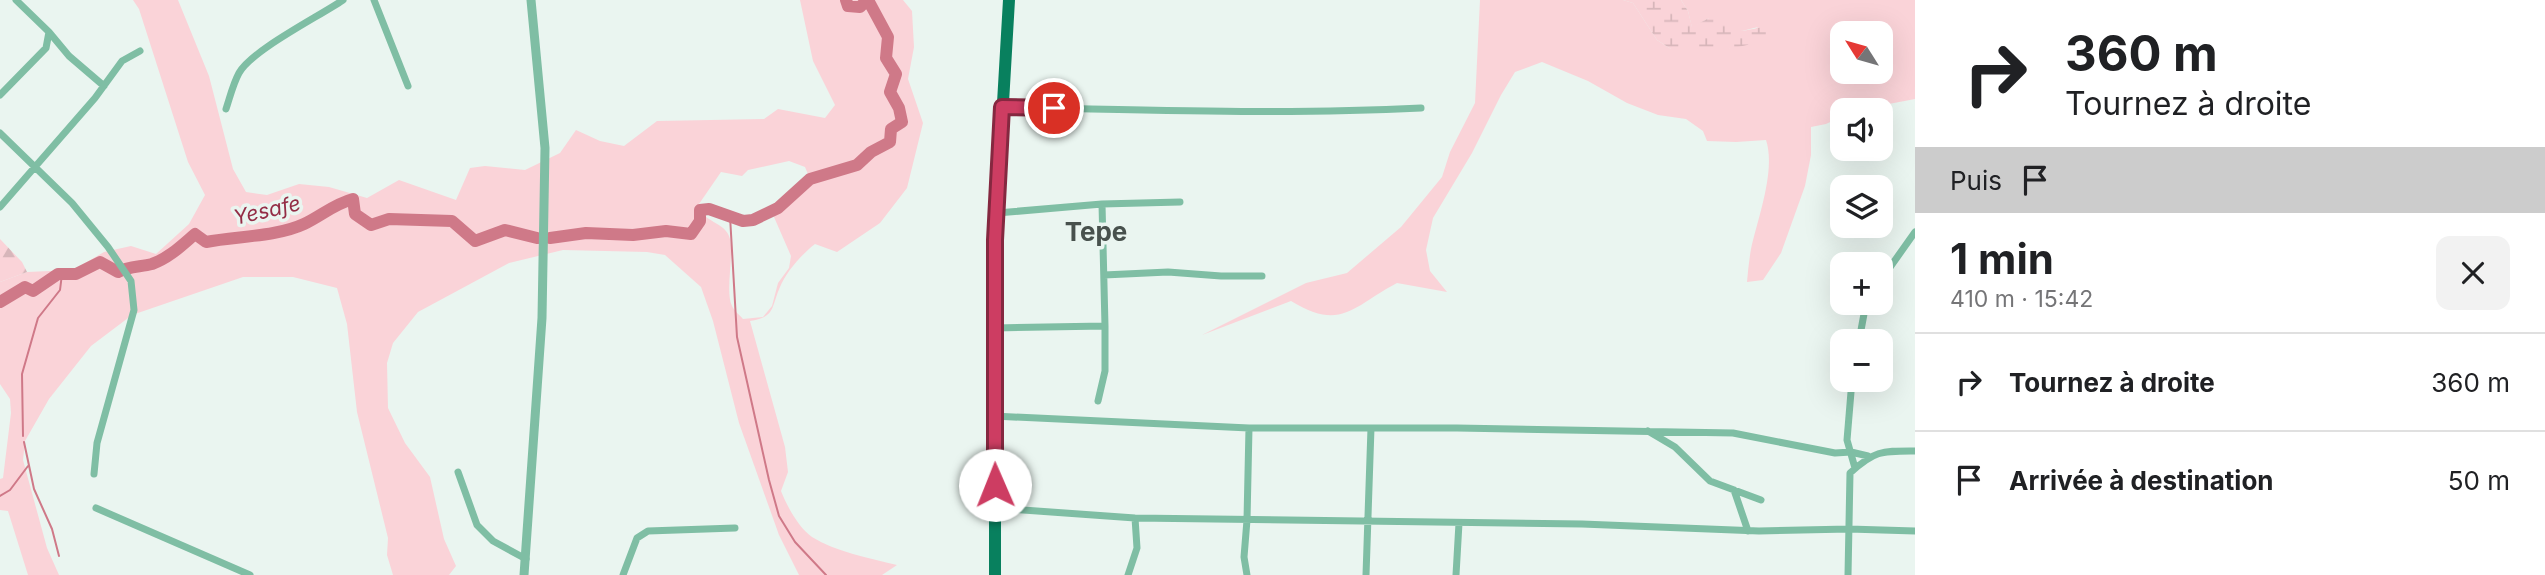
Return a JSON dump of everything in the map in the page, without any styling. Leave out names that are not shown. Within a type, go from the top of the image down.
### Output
[{"type":"highway","points":[[995,575],[997,213],[1009,0]]},
{"type":"street","points":[[16,0],[69,56],[104,86]]},
{"type":"street","points":[[226,109],[240,71],[267,46],[321,16],[343,0]]},
{"type":"street","points":[[374,0],[408,86]]},
{"type":"street","points":[[524,575],[542,318],[545,148],[531,0]]},
{"type":"street","points":[[0,95],[46,48],[49,32]]},
{"type":"street","points":[[0,207],[104,86],[122,61],[141,51]]},
{"type":"street","points":[[1002,107],[1207,112],[1421,108]]},
{"type":"street","points":[[0,133],[72,203],[108,247],[131,281],[134,310],[97,443],[94,474]]},
{"type":"street","points":[[997,213],[1101,204],[1180,202]]},
{"type":"street","points":[[1098,401],[1105,372],[1101,204]]},
{"type":"street","points":[[1893,263],[1915,232]]},
{"type":"street","points":[[1104,275],[1168,272],[1262,276]]},
{"type":"street","points":[[995,328],[1105,326]]},
{"type":"street","points":[[1851,392],[1847,440],[1855,468]]},
{"type":"street","points":[[994,416],[1249,428],[1733,433],[1835,453],[1851,452],[1868,456],[1889,451],[1915,451]]},
{"type":"street","points":[[1247,575],[1244,557],[1249,428]]},
{"type":"street","points":[[1366,575],[1371,428]]},
{"type":"street","points":[[1647,431],[1675,447],[1710,481],[1761,500]]},
{"type":"street","points":[[1848,575],[1850,473],[1868,456]]},
{"type":"street","points":[[458,472],[477,525],[493,541],[526,559]]},
{"type":"street","points":[[1734,490],[1748,531]]},
{"type":"street","points":[[96,508],[250,575]]},
{"type":"street","points":[[995,508],[1135,519],[1582,524],[1748,531],[1915,531]]},
{"type":"street","points":[[1128,575],[1138,548],[1135,519]]},
{"type":"street","points":[[1457,575],[1459,523]]},
{"type":"street","points":[[624,575],[637,538],[648,531],[735,528]]},
{"type":"green space","points":[[133,0],[178,0],[209,76],[233,169],[246,192],[267,195],[299,184],[329,187],[367,198],[399,180],[456,200],[470,168],[485,166],[525,170],[560,153],[576,130],[600,141],[624,146],[657,121],[764,119],[778,109],[825,118],[835,105],[813,61],[800,0],[903,0],[912,11],[914,47],[908,79],[923,123],[907,188],[880,223],[837,252],[815,244],[810,248],[786,275],[769,314],[764,317],[750,321],[785,447],[788,472],[781,491],[786,503],[802,528],[812,537],[831,547],[897,565],[882,575],[799,575],[779,535],[739,423],[713,321],[701,287],[665,255],[647,252],[563,250],[509,263],[418,312],[393,343],[387,363],[388,408],[405,443],[430,477],[444,539],[456,566],[449,575],[393,575],[387,555],[388,538],[357,412],[347,324],[337,288],[293,277],[243,277],[132,315],[91,346],[49,399],[25,441],[23,460],[47,548],[59,575],[28,575],[8,511],[0,510],[0,479],[3,478],[11,413],[10,399],[0,384],[0,282],[27,272],[73,270],[104,252],[131,246],[156,254],[189,224],[205,195],[188,162],[139,9]],"holes":[[[789,161],[805,167],[810,179],[778,208],[774,217],[791,256],[789,268],[778,283],[772,306],[763,317],[743,319],[730,300],[731,255],[728,233],[704,215],[699,204],[721,172],[742,176],[748,170]]]},
{"type":"green space","points":[[1480,0],[1623,0],[1633,3],[1657,40],[1671,49],[1729,49],[1758,27],[1742,31],[1709,18],[1692,28],[1688,11],[1681,0],[1915,0],[1915,99],[1893,103],[1893,98],[1830,98],[1830,122],[1811,127],[1811,155],[1805,186],[1781,253],[1763,280],[1747,282],[1751,249],[1769,165],[1766,140],[1707,141],[1703,131],[1686,119],[1658,115],[1627,103],[1588,81],[1542,62],[1515,72],[1472,153],[1433,218],[1426,250],[1430,271],[1447,292],[1397,283],[1358,307],[1335,315],[1308,310],[1291,301],[1202,335],[1306,283],[1347,273],[1401,227],[1442,177],[1450,152],[1475,103]]},
{"type":"green space","points":[[1623,0],[1681,0],[1688,11],[1692,27],[1709,18],[1728,17],[1742,31],[1775,25],[1781,30],[1765,41],[1729,49],[1671,49],[1657,40],[1633,3]]},
{"type":"green space","points":[[0,239],[22,262],[27,272],[0,282]]},
{"type":"waterway","name":"Yesafe","points":[[846,0],[848,6],[860,7],[867,0]]},
{"type":"waterway","name":"Yesafe","points":[[550,238],[586,233],[633,235],[666,231],[691,234],[700,221],[700,210],[709,209],[743,221],[753,220],[778,208],[810,179],[857,165],[871,152],[890,142],[891,129],[902,122],[899,108],[890,92],[896,74],[886,58],[888,37],[868,0]]},
{"type":"waterway","name":"Yesafe","points":[[0,302],[25,287],[33,291],[58,274],[76,274],[100,262],[118,272],[152,264],[169,255],[195,234],[206,242],[269,234],[293,228],[353,199],[355,214],[371,225],[389,219],[452,221],[475,241],[505,230],[537,238]]},
{"type":"waterway","points":[[730,216],[737,337],[769,480],[779,516],[795,542],[826,575]]},
{"type":"waterway","points":[[23,436],[22,374],[38,318],[60,290],[62,274]]},
{"type":"waterway","points":[[24,442],[34,489],[52,529],[59,556]]},
{"type":"waterway","points":[[0,496],[10,490],[28,466]]},
{"type":"district","name":"Tepe","points":[[1096,231]]},
{"type":"route","points":[[995,485],[995,240],[1002,107],[1054,108]]}]
